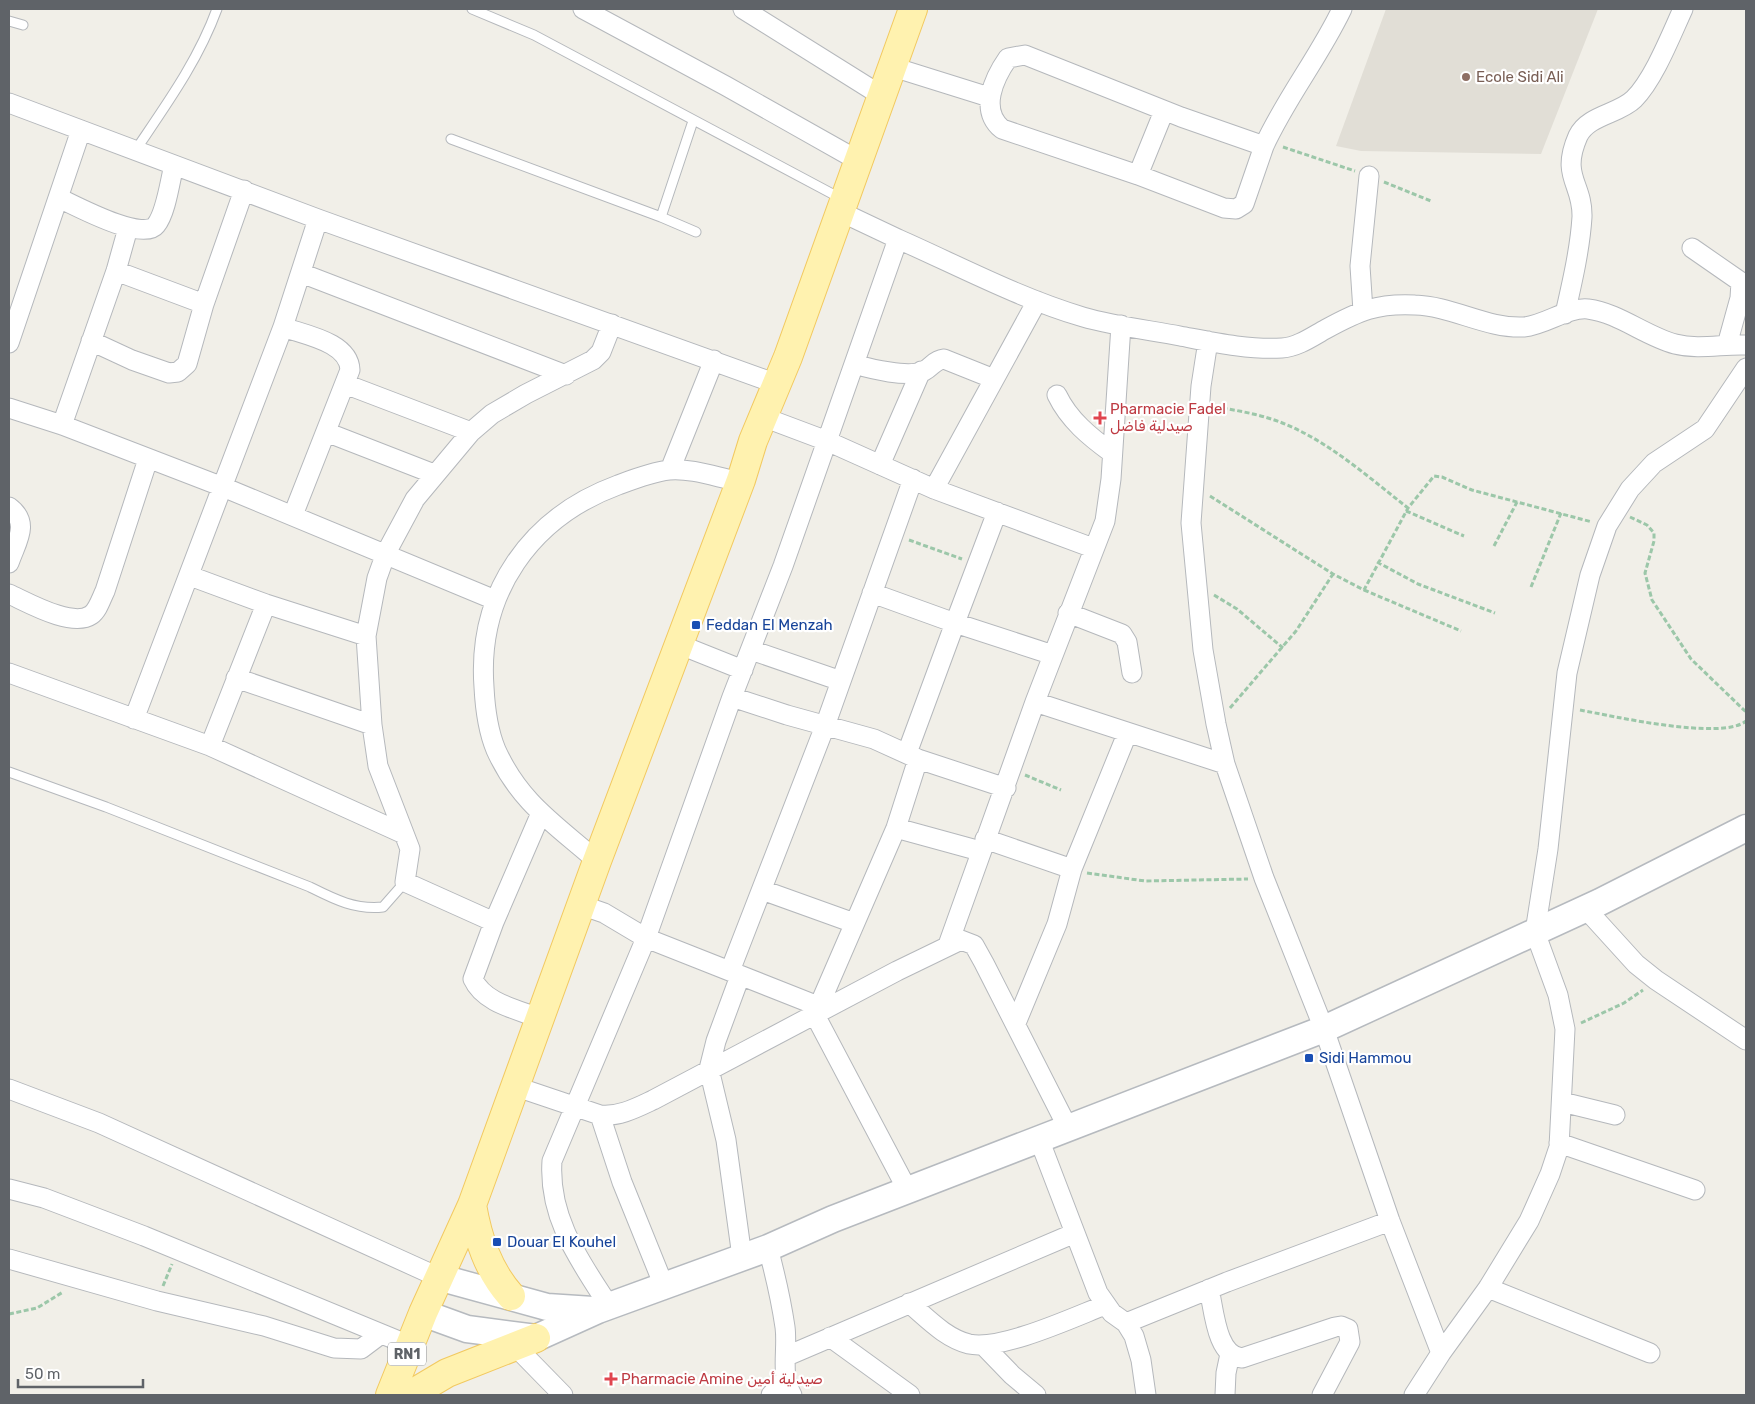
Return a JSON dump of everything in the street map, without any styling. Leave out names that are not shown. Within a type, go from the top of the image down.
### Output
[{"type":"main road","name":"RN1","points":[[390,1395],[438,1277],[472,1205],[597,861],[843,206],[913,9]]},
{"type":"main road","points":[[410,1395],[447,1373],[604,1308],[768,1248],[908,1190],[1324,1029],[1586,908],[1746,828]]},
{"type":"main road","points":[[472,1205],[488,1262],[501,1285],[511,1296]]},
{"type":"main road","points":[[438,1277],[547,1307],[604,1308]]},
{"type":"main road","points":[[423,1313],[467,1329],[525,1342]]},
{"type":"street","points":[[583,9],[859,161]]},
{"type":"street","points":[[743,9],[882,96]]},
{"type":"street","points":[[1264,144],[1164,111],[1024,55],[1008,58],[1000,70],[989,97],[992,118],[1002,129],[1138,176],[1213,206],[1236,209],[1244,204],[1264,144],[1279,112],[1329,35],[1342,9]]},
{"type":"street","points":[[1565,314],[1582,216],[1570,168],[1578,137],[1581,131],[1590,123],[1624,107],[1637,96],[1665,48],[1683,9]]},
{"type":"street","points":[[893,68],[989,97]]},
{"type":"street","points":[[9,103],[318,218],[777,384]]},
{"type":"street","points":[[1138,176],[1164,111]]},
{"type":"street","points":[[9,343],[81,130]]},
{"type":"street","points":[[59,198],[128,228],[144,231],[156,225],[174,165]]},
{"type":"street","points":[[1363,311],[1360,266],[1369,176]]},
{"type":"street","points":[[91,341],[132,360],[169,373],[178,372],[187,364],[204,304],[244,190]]},
{"type":"street","points":[[843,206],[898,239],[1037,301],[1083,317],[1208,341],[1267,348],[1284,348],[1308,339],[1363,311],[1388,304],[1419,305],[1443,309],[1499,325],[1524,327],[1576,309],[1592,310],[1675,344],[1704,348],[1746,345]]},
{"type":"street","points":[[134,719],[190,576],[283,327],[318,218]]},
{"type":"street","points":[[62,425],[116,271],[128,228]]},
{"type":"street","points":[[604,1308],[565,1236],[550,1178],[552,1161],[646,938],[732,697],[827,441],[898,239]]},
{"type":"street","points":[[1692,248],[1744,278],[1727,345]]},
{"type":"street","points":[[116,271],[204,304]]},
{"type":"street","points":[[301,273],[566,375]]},
{"type":"street","points":[[934,489],[1037,301]]},
{"type":"street","points":[[494,922],[406,882],[410,849],[378,766],[372,725],[366,636],[377,578],[386,553],[415,499],[471,432],[492,414],[526,394],[593,360],[601,352],[612,324]]},
{"type":"street","points":[[948,945],[1068,612],[1104,521],[1112,453],[1121,325]]},
{"type":"street","points":[[283,327],[343,352],[350,363],[350,370],[345,384],[293,515]]},
{"type":"street","points":[[1208,341],[1200,406],[1191,523],[1203,650],[1225,764],[1264,878],[1324,1029],[1390,1221],[1441,1353]]},
{"type":"street","points":[[880,465],[922,371],[936,361],[944,359],[994,380]]},
{"type":"street","points":[[670,470],[714,360]]},
{"type":"street","points":[[854,364],[889,372],[922,371]]},
{"type":"street","points":[[1414,1395],[1441,1353],[1488,1288],[1529,1221],[1550,1174],[1559,1143],[1566,1029],[1558,995],[1535,932],[1548,848],[1567,673],[1582,608],[1612,518],[1630,490],[1654,463],[1705,429],[1746,368]]},
{"type":"street","points":[[345,384],[471,432]]},
{"type":"street","points":[[1057,395],[1062,405],[1077,424],[1094,441],[1112,453]]},
{"type":"street","points":[[9,408],[62,425],[223,487],[386,553],[494,600]]},
{"type":"street","points":[[763,417],[827,441],[934,489],[1093,548]]},
{"type":"street","points":[[326,432],[434,474]]},
{"type":"street","points":[[9,594],[60,616],[74,619],[90,616],[99,605],[148,458]]},
{"type":"street","points":[[597,861],[541,813],[514,784],[496,748],[485,708],[483,675],[485,643],[494,600],[514,566],[531,543],[558,516],[595,494],[632,480],[670,470],[693,472],[736,481],[740,480]]},
{"type":"street","points":[[742,1256],[726,1140],[709,1069],[735,973],[762,890],[825,726],[912,479]]},
{"type":"street","points":[[9,507],[21,519],[22,526],[9,563]]},
{"type":"street","points":[[817,1010],[896,828],[913,756],[955,623],[979,566],[997,512]]},
{"type":"street","points":[[190,576],[266,604],[366,636]]},
{"type":"street","points":[[872,593],[1053,655]]},
{"type":"street","points":[[210,746],[266,604]]},
{"type":"street","points":[[1068,612],[1122,634],[1127,642],[1132,673]]},
{"type":"street","points":[[678,644],[743,670]]},
{"type":"street","points":[[751,650],[841,681]]},
{"type":"street","points":[[9,673],[210,746],[404,834]]},
{"type":"street","points":[[236,678],[372,725]]},
{"type":"street","points":[[732,697],[874,739],[913,756],[1009,779]]},
{"type":"street","points":[[1035,702],[1127,734],[1225,764]]},
{"type":"street","points":[[1016,1023],[1057,924],[1072,869],[1127,734]]},
{"type":"street","points":[[539,1018],[494,1001],[477,989],[473,979],[494,922],[541,813]]},
{"type":"street","points":[[896,828],[983,845],[1072,869]]},
{"type":"street","points":[[762,890],[854,923]]},
{"type":"street","points":[[581,905],[604,913],[646,938],[735,973],[817,1010],[908,1190]]},
{"type":"street","points":[[1586,908],[1636,964],[1656,980],[1746,1040]]},
{"type":"street","points":[[514,1086],[573,1108],[600,1115],[615,1115],[633,1109],[817,1010],[961,940],[974,945],[1016,1023],[1068,1128]]},
{"type":"street","points":[[9,1089],[99,1123],[438,1277]]},
{"type":"street","points":[[1562,1102],[1615,1115]]},
{"type":"street","points":[[600,1115],[622,1182],[664,1286]]},
{"type":"street","points":[[1040,1139],[1075,1233],[1106,1305],[1112,1313],[1126,1323],[1138,1348],[1146,1395]]},
{"type":"street","points":[[1559,1143],[1696,1190]]},
{"type":"street","points":[[9,1189],[44,1198],[178,1250],[411,1346]]},
{"type":"street","points":[[1126,1323],[1390,1221]]},
{"type":"street","points":[[787,1356],[1075,1233]]},
{"type":"street","points":[[768,1248],[779,1290],[787,1356],[788,1388],[771,1395]]},
{"type":"street","points":[[9,1259],[157,1301],[264,1326],[311,1342],[341,1349],[361,1349],[381,1334]]},
{"type":"street","points":[[1488,1288],[1650,1353]]},
{"type":"street","points":[[1210,1289],[1221,1339],[1230,1354],[1242,1358],[1305,1336],[1345,1326],[1350,1332],[1350,1342],[1322,1395]]},
{"type":"street","points":[[909,1303],[947,1334],[969,1344],[983,1345],[1036,1331],[1106,1305]]},
{"type":"street","points":[[830,1337],[910,1395]]},
{"type":"street","points":[[525,1342],[563,1395]]},
{"type":"street","points":[[983,1345],[1012,1375],[1036,1395]]},
{"type":"street","points":[[1226,1395],[1226,1373],[1230,1354]]},
{"type":"lane","points":[[135,150],[183,80],[205,42],[217,9]]},
{"type":"lane","points":[[472,9],[534,35],[693,121],[843,206]]},
{"type":"lane","points":[[9,21],[24,25]]},
{"type":"lane","points":[[661,218],[693,121]]},
{"type":"lane","points":[[451,139],[696,232]]},
{"type":"lane","points":[[11,774],[124,814],[310,887],[343,903],[366,909],[383,907],[406,882]]},
{"type":"path","points":[[1264,144],[1369,176],[1431,201]]},
{"type":"path","points":[[1200,406],[1248,413],[1294,428],[1330,450],[1407,509],[1464,536]]},
{"type":"path","points":[[1364,590],[1377,562],[1407,509],[1429,479],[1437,475],[1472,490],[1516,502],[1561,513],[1612,518],[1652,528],[1654,541],[1645,573],[1648,592],[1652,600],[1691,658],[1746,712]]},
{"type":"path","points":[[1193,485],[1333,574],[1364,590],[1461,631]]},
{"type":"path","points":[[1494,546],[1516,502]]},
{"type":"path","points":[[1531,587],[1561,513]]},
{"type":"path","points":[[893,534],[979,566]]},
{"type":"path","points":[[1377,562],[1418,584],[1495,613]]},
{"type":"path","points":[[1216,724],[1283,648],[1333,574]]},
{"type":"path","points":[[1197,585],[1237,609],[1283,648]]},
{"type":"path","points":[[1563,705],[1681,728],[1732,726],[1746,721]]},
{"type":"path","points":[[1009,779],[1061,790]]},
{"type":"path","points":[[1072,869],[1126,880],[1175,881],[1264,878]]},
{"type":"path","points":[[1566,1029],[1624,1003],[1656,980]]},
{"type":"path","points":[[157,1301],[178,1250]]},
{"type":"path","points":[[9,1314],[37,1308],[63,1292],[78,1278]]},
{"type":"shaded area","name":"Ecole Sidi Ali","points":[[1386,9],[1598,9],[1541,154],[1361,151],[1336,146]]},
{"type":"place","name":"Ecole Sidi Ali","points":[[1466,77]]},
{"type":"place","name":"Pharmacie Fadel صيدلية فاضل","points":[[1100,418]]},
{"type":"place","name":"Feddan El Menzah","points":[[696,625]]},
{"type":"place","name":"Sidi Hammou","points":[[1309,1058]]},
{"type":"place","name":"Douar El Kouhel","points":[[497,1242]]},
{"type":"place","name":"Pharmacie Amine صيدلية أمين","points":[[611,1379]]}]
